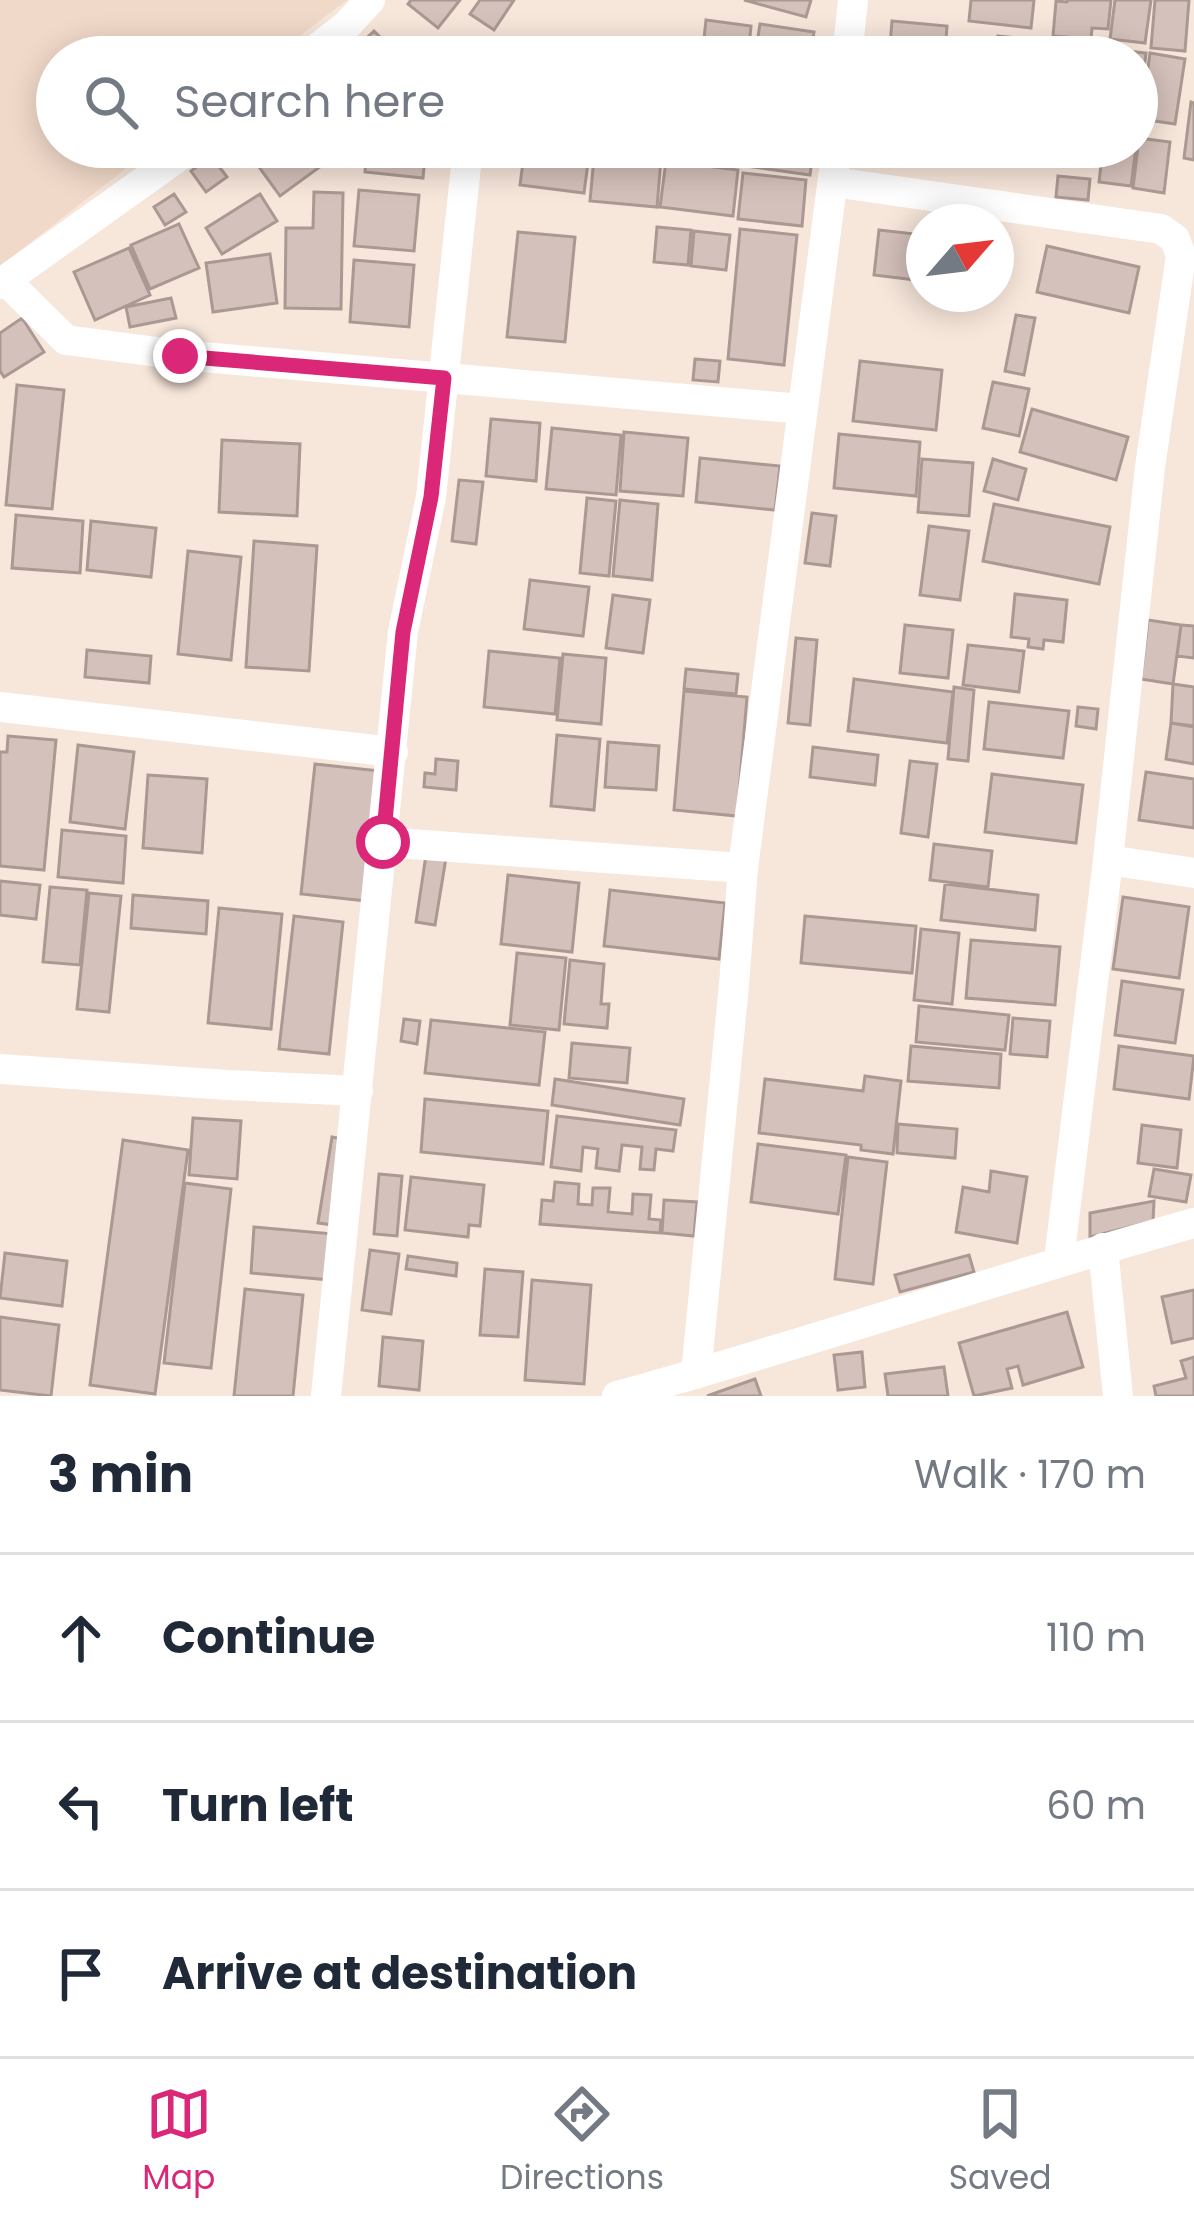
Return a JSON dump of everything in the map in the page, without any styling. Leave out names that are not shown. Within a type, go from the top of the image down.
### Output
[{"type":"street","points":[[333,36],[370,0]]},
{"type":"street","points":[[850,36],[854,0]]},
{"type":"street","points":[[162,168],[2,282],[66,340],[180,356],[802,409]]},
{"type":"street","points":[[326,1396],[403,632],[431,497],[466,168]]},
{"type":"street","points":[[696,1374],[742,868],[835,168]]},
{"type":"street","points":[[833,182],[1161,230],[1175,239],[1181,256],[1150,467],[1059,1260]]},
{"type":"street","points":[[0,707],[393,752]]},
{"type":"street","points":[[383,842],[742,868]]},
{"type":"street","points":[[1108,860],[1194,873]]},
{"type":"street","points":[[0,1069],[358,1091]]},
{"type":"street","points":[[617,1396],[1194,1223]]},
{"type":"street","points":[[1103,1248],[1118,1396]]},
{"type":"shaded area","points":[[0,0],[347,0],[300,36],[36,36],[36,168],[127,168],[0,266]]},
{"type":"building","points":[[411,0],[460,0],[438,28],[408,4]]},
{"type":"building","points":[[480,0],[514,0],[494,30],[470,14]]},
{"type":"building","points":[[744,0],[811,0],[806,17]]},
{"type":"building","points":[[971,0],[1034,0],[1031,28],[969,21]]},
{"type":"building","points":[[1111,0],[1108,29],[1092,28],[1091,36],[1053,36],[1056,1]]},
{"type":"building","points":[[1115,0],[1151,0],[1146,36],[1110,36]]},
{"type":"building","points":[[1155,0],[1189,0],[1185,51],[1158,49],[1158,36],[1152,36]]},
{"type":"building","points":[[706,20],[751,26],[750,36],[704,36]]},
{"type":"building","points":[[892,21],[947,26],[946,36],[891,36]]},
{"type":"building","points":[[760,24],[814,32],[813,36],[758,36]]},
{"type":"building","points":[[1158,54],[1185,59],[1175,124],[1158,122]]},
{"type":"building","points":[[1194,103],[1194,160],[1184,158]]},
{"type":"building","points":[[1158,140],[1170,142],[1164,193],[1133,188],[1135,168],[1158,168]]},
{"type":"building","points":[[220,168],[227,177],[206,192],[191,171]]},
{"type":"building","points":[[260,168],[318,168],[280,196]]},
{"type":"building","points":[[365,168],[424,168],[423,178],[365,172]]},
{"type":"building","points":[[522,168],[587,168],[584,193],[520,185]]},
{"type":"building","points":[[593,168],[660,168],[657,207],[590,201]]},
{"type":"building","points":[[665,168],[738,170],[733,216],[660,207]]},
{"type":"building","points":[[760,168],[811,168],[810,175]]},
{"type":"building","points":[[1101,168],[1133,168],[1131,186],[1099,182]]},
{"type":"building","points":[[743,173],[806,180],[802,226],[738,219]]},
{"type":"building","points":[[1058,176],[1090,179],[1088,200],[1056,197]]},
{"type":"building","points":[[359,190],[419,195],[414,251],[354,246]]},
{"type":"building","points":[[314,192],[343,193],[341,309],[285,308],[286,228],[313,228]]},
{"type":"building","points":[[174,194],[186,212],[165,225],[154,207]]},
{"type":"building","points":[[260,194],[277,221],[222,254],[206,228]]},
{"type":"building","points":[[179,224],[199,268],[150,289],[131,245]]},
{"type":"building","points":[[657,227],[691,230],[688,265],[654,262]]},
{"type":"building","points":[[740,229],[797,235],[784,365],[728,359]]},
{"type":"building","points":[[879,230],[906,233],[906,279],[874,275]]},
{"type":"building","points":[[694,231],[730,235],[726,270],[691,266]]},
{"type":"building","points":[[518,232],[575,237],[565,342],[507,337]]},
{"type":"building","points":[[1047,246],[1139,267],[1129,313],[1037,292]]},
{"type":"building","points":[[129,248],[150,295],[95,320],[74,272]]},
{"type":"building","points":[[270,254],[277,303],[213,312],[206,263]]},
{"type":"building","points":[[354,260],[414,265],[409,327],[350,322]]},
{"type":"building","points":[[171,298],[176,318],[130,327],[126,307]]},
{"type":"building","points":[[1016,315],[1035,318],[1024,375],[1005,371]]},
{"type":"building","points":[[22,318],[44,352],[4,377],[0,333]]},
{"type":"building","points":[[695,359],[720,361],[718,382],[693,380]]},
{"type":"building","points":[[860,361],[942,370],[936,430],[853,421]]},
{"type":"building","points":[[993,382],[1029,389],[1019,436],[983,428]]},
{"type":"building","points":[[17,385],[64,390],[52,509],[6,505]]},
{"type":"building","points":[[1032,409],[1128,437],[1116,480],[1020,452]]},
{"type":"building","points":[[491,419],[540,423],[536,481],[486,476]]},
{"type":"building","points":[[552,428],[621,435],[616,495],[546,489]]},
{"type":"building","points":[[624,432],[688,438],[683,496],[620,491]]},
{"type":"building","points":[[839,434],[920,442],[916,496],[834,488]]},
{"type":"building","points":[[222,440],[300,444],[297,516],[219,512]]},
{"type":"building","points":[[700,458],[780,466],[775,510],[696,502]]},
{"type":"building","points":[[922,459],[973,463],[969,516],[918,512]]},
{"type":"building","points":[[993,459],[1026,469],[1018,500],[984,491]]},
{"type":"building","points":[[459,480],[483,482],[476,544],[452,541]]},
{"type":"building","points":[[587,498],[616,501],[609,576],[580,573]]},
{"type":"building","points":[[620,500],[658,504],[652,580],[613,576]]},
{"type":"building","points":[[994,504],[1110,527],[1099,584],[983,561]]},
{"type":"building","points":[[812,513],[836,516],[830,566],[805,563]]},
{"type":"building","points":[[16,515],[83,521],[80,573],[12,568]]},
{"type":"building","points":[[91,521],[156,528],[151,577],[87,570]]},
{"type":"building","points":[[929,526],[969,531],[960,600],[920,595]]},
{"type":"building","points":[[254,541],[317,546],[309,671],[246,667]]},
{"type":"building","points":[[188,551],[241,557],[231,660],[178,654]]},
{"type":"building","points":[[530,580],[589,587],[583,636],[524,629]]},
{"type":"building","points":[[1015,594],[1067,600],[1063,642],[1044,640],[1043,649],[1028,647],[1029,639],[1011,637]]},
{"type":"building","points":[[613,595],[650,600],[643,653],[606,648]]},
{"type":"building","points":[[1148,620],[1181,625],[1173,684],[1141,679]]},
{"type":"building","points":[[905,625],[953,630],[948,678],[900,673]]},
{"type":"building","points":[[1181,625],[1194,626],[1194,658],[1177,656]]},
{"type":"building","points":[[796,638],[817,640],[810,725],[788,723]]},
{"type":"building","points":[[968,645],[1024,651],[1019,692],[963,685]]},
{"type":"building","points":[[87,650],[151,656],[149,683],[85,677]]},
{"type":"building","points":[[489,651],[560,658],[555,714],[484,707]]},
{"type":"building","points":[[563,654],[606,658],[601,724],[557,720]]},
{"type":"building","points":[[686,669],[738,674],[736,694],[684,689]]},
{"type":"building","points":[[854,679],[953,692],[947,743],[848,731]]},
{"type":"building","points":[[1173,684],[1194,687],[1194,726],[1171,723]]},
{"type":"building","points":[[954,687],[974,690],[968,761],[948,759]]},
{"type":"building","points":[[684,691],[747,697],[737,816],[674,810]]},
{"type":"building","points":[[989,702],[1069,711],[1063,758],[984,749]]},
{"type":"building","points":[[1078,707],[1098,709],[1096,729],[1076,726]]},
{"type":"building","points":[[1171,723],[1194,727],[1194,764],[1166,759]]},
{"type":"building","points":[[557,735],[600,739],[594,810],[551,806]]},
{"type":"building","points":[[8,736],[56,740],[44,870],[0,866],[0,752],[7,752]]},
{"type":"building","points":[[608,742],[659,746],[656,790],[605,787]]},
{"type":"building","points":[[78,745],[134,752],[125,829],[70,822]]},
{"type":"building","points":[[813,747],[878,755],[875,785],[810,777]]},
{"type":"building","points":[[436,759],[458,761],[456,790],[424,787],[425,773],[435,774]]},
{"type":"building","points":[[910,761],[937,764],[928,837],[901,833]]},
{"type":"building","points":[[315,764],[380,771],[367,901],[301,894]]},
{"type":"building","points":[[1146,772],[1194,779],[1194,828],[1139,820]]},
{"type":"building","points":[[992,774],[1083,785],[1076,843],[985,832]]},
{"type":"building","points":[[148,775],[207,779],[202,853],[143,848]]},
{"type":"building","points":[[62,830],[126,836],[123,883],[58,877]]},
{"type":"building","points":[[934,844],[992,851],[988,887],[930,880]]},
{"type":"building","points":[[426,855],[446,858],[435,925],[416,922]]},
{"type":"building","points":[[508,875],[579,883],[572,952],[501,944]]},
{"type":"building","points":[[0,881],[40,885],[36,919],[0,915]]},
{"type":"building","points":[[945,884],[1038,895],[1035,930],[941,920]]},
{"type":"building","points":[[50,887],[87,890],[80,965],[43,962]]},
{"type":"building","points":[[610,890],[725,903],[719,959],[604,946]]},
{"type":"building","points":[[89,893],[121,896],[109,1012],[77,1009]]},
{"type":"building","points":[[133,895],[208,901],[206,934],[131,928]]},
{"type":"building","points":[[1123,897],[1189,907],[1179,978],[1113,969]]},
{"type":"building","points":[[219,908],[282,914],[271,1029],[208,1023]]},
{"type":"building","points":[[294,916],[343,922],[329,1054],[279,1049]]},
{"type":"building","points":[[805,916],[916,926],[912,973],[801,963]]},
{"type":"building","points":[[921,929],[959,933],[952,1004],[914,1000]]},
{"type":"building","points":[[971,940],[1060,947],[1055,1005],[966,998]]},
{"type":"building","points":[[517,953],[566,958],[559,1030],[510,1025]]},
{"type":"building","points":[[570,960],[604,964],[601,1004],[609,1004],[607,1028],[564,1024]]},
{"type":"building","points":[[1122,981],[1183,990],[1175,1043],[1115,1035]]},
{"type":"building","points":[[919,1006],[1009,1015],[1005,1050],[916,1042]]},
{"type":"building","points":[[1013,1018],[1050,1021],[1047,1057],[1010,1054]]},
{"type":"building","points":[[404,1019],[420,1021],[417,1044],[401,1041]]},
{"type":"building","points":[[431,1020],[545,1032],[539,1085],[425,1073]]},
{"type":"building","points":[[572,1043],[630,1048],[627,1083],[569,1078]]},
{"type":"building","points":[[911,1046],[1001,1054],[999,1088],[908,1081]]},
{"type":"building","points":[[1119,1046],[1194,1056],[1189,1099],[1114,1089]]},
{"type":"building","points":[[865,1076],[901,1081],[893,1154],[861,1150],[861,1145],[759,1133],[765,1079],[863,1091]]},
{"type":"building","points":[[555,1079],[684,1099],[680,1125],[552,1105]]},
{"type":"building","points":[[425,1099],[548,1111],[543,1164],[421,1152]]},
{"type":"building","points":[[557,1116],[676,1130],[673,1151],[656,1149],[654,1170],[640,1169],[642,1147],[622,1145],[619,1171],[596,1168],[598,1149],[583,1147],[581,1171],[551,1167]]},
{"type":"building","points":[[193,1118],[241,1121],[237,1179],[189,1175]]},
{"type":"building","points":[[898,1124],[957,1129],[955,1158],[897,1153]]},
{"type":"building","points":[[1142,1125],[1181,1130],[1177,1168],[1138,1163]]},
{"type":"building","points":[[332,1137],[348,1140],[333,1225],[318,1223]]},
{"type":"building","points":[[123,1140],[188,1150],[155,1394],[90,1385]]},
{"type":"building","points":[[758,1144],[846,1155],[838,1214],[751,1202]]},
{"type":"building","points":[[848,1157],[887,1162],[873,1284],[835,1279]]},
{"type":"building","points":[[1154,1169],[1191,1175],[1186,1202],[1149,1196]]},
{"type":"building","points":[[991,1171],[1027,1177],[1017,1243],[956,1232],[963,1187],[989,1192]]},
{"type":"building","points":[[379,1174],[402,1176],[397,1236],[374,1234]]},
{"type":"building","points":[[411,1177],[484,1185],[480,1226],[469,1225],[468,1237],[405,1230]]},
{"type":"building","points":[[555,1182],[579,1184],[578,1204],[592,1205],[593,1188],[610,1188],[608,1212],[632,1214],[633,1194],[651,1195],[649,1219],[661,1220],[660,1233],[540,1224],[542,1200],[553,1201]]},
{"type":"building","points":[[185,1183],[231,1189],[211,1368],[164,1363]]},
{"type":"building","points":[[664,1200],[697,1202],[694,1236],[662,1233]]},
{"type":"building","points":[[1154,1201],[1153,1221],[1090,1237],[1090,1213]]},
{"type":"building","points":[[254,1227],[334,1234],[331,1280],[251,1273]]},
{"type":"building","points":[[370,1250],[399,1254],[391,1314],[362,1310]]},
{"type":"building","points":[[5,1253],[67,1261],[62,1306],[0,1298]]},
{"type":"building","points":[[969,1255],[974,1272],[900,1292],[895,1275]]},
{"type":"building","points":[[408,1256],[457,1263],[456,1276],[406,1269]]},
{"type":"building","points":[[485,1269],[523,1272],[518,1337],[480,1335]]},
{"type":"building","points":[[532,1280],[591,1285],[584,1384],[525,1380]]},
{"type":"building","points":[[245,1289],[303,1295],[293,1396],[234,1396]]},
{"type":"building","points":[[1194,1290],[1194,1338],[1172,1343],[1162,1297]]},
{"type":"building","points":[[1067,1312],[1083,1367],[1023,1385],[1018,1366],[1007,1369],[1012,1388],[974,1396],[959,1343]]},
{"type":"building","points":[[0,1317],[59,1325],[51,1396],[0,1390]]},
{"type":"building","points":[[383,1337],[423,1341],[419,1390],[379,1386]]},
{"type":"building","points":[[862,1352],[865,1387],[838,1390],[834,1355]]},
{"type":"building","points":[[1194,1357],[1194,1396],[1156,1396],[1154,1386],[1186,1378],[1181,1361]]},
{"type":"building","points":[[944,1367],[948,1396],[888,1396],[885,1374]]},
{"type":"building","points":[[755,1379],[761,1396],[707,1396]]},
{"type":"route","points":[[180,356],[444,378],[431,497],[403,632],[383,842]]}]
